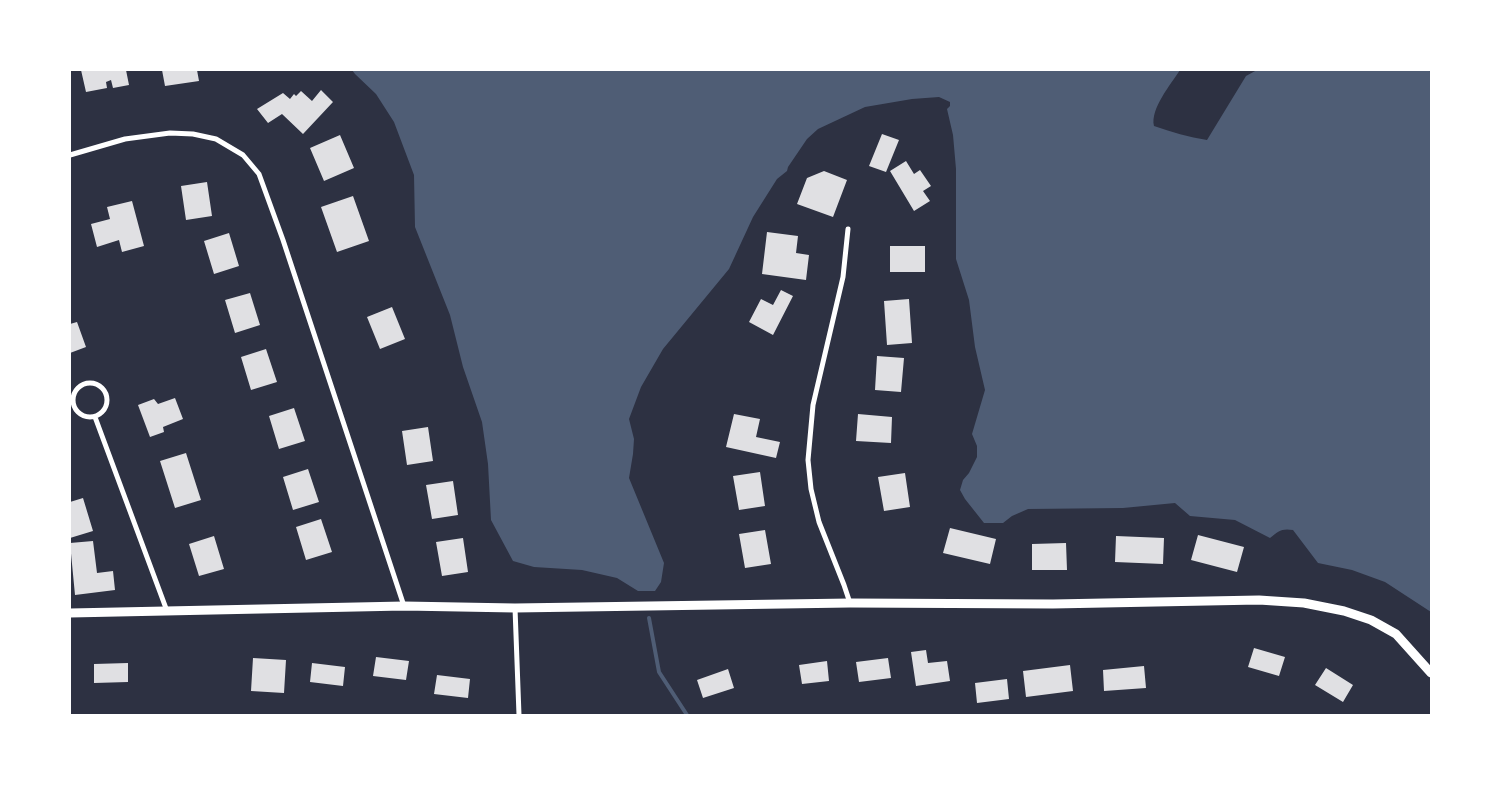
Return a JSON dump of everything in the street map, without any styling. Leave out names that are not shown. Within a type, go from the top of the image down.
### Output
[{"type":"street","points":[[70,155],[125,139],[170,133],[193,134],[216,139],[243,155],[259,174],[283,240],[404,606]]},
{"type":"street","points":[[848,229],[843,277],[813,406],[808,460],[811,489],[819,522],[850,603]]},
{"type":"street","points":[[86,383],[96,384],[102,387],[105,392],[107,404],[105,409],[95,417],[90,418],[79,414],[73,405],[73,394],[80,385],[86,383]]},
{"type":"street","points":[[95,417],[167,610]]},
{"type":"street","points":[[70,613],[404,606],[515,608],[850,603],[1053,604],[1259,600],[1304,603],[1344,611],[1371,620],[1396,634],[1431,673]]},
{"type":"street","points":[[515,608],[519,715]]},
{"type":"water","points":[[352,70],[1180,70],[1158,105],[1155,112],[1154,126],[1207,140],[1246,76],[1257,70],[1428,70],[1431,72],[1431,612],[1385,582],[1352,570],[1318,563],[1293,530],[1286,529],[1280,531],[1270,538],[1235,520],[1190,516],[1175,503],[1123,508],[1028,509],[1012,516],[1003,523],[984,523],[960,490],[963,480],[977,457],[977,446],[972,434],[985,390],[975,347],[969,300],[956,259],[956,169],[953,135],[947,109],[950,106],[950,102],[939,97],[912,99],[865,107],[818,129],[807,139],[787,171],[777,179],[753,217],[729,269],[663,349],[641,387],[629,419],[634,439],[629,478],[664,563],[661,582],[655,591],[638,591],[617,578],[582,570],[534,567],[513,561],[491,520],[488,464],[482,422],[463,367],[450,315],[415,227],[414,175],[394,122],[376,94]]},
{"type":"building","points":[[81,70],[126,70],[129,85],[113,88],[111,80],[106,82],[107,88],[86,92]]},
{"type":"building","points":[[162,70],[197,70],[199,81],[165,86]]},
{"type":"building","points":[[321,90],[333,102],[303,134],[282,114],[268,123],[257,109],[283,93],[290,99],[294,94],[296,96],[301,91],[312,101]]},
{"type":"building","points":[[882,134],[899,140],[886,172],[869,166]]},
{"type":"building","points":[[340,135],[354,168],[324,181],[310,148]]},
{"type":"building","points":[[906,161],[914,174],[920,170],[931,186],[923,191],[930,201],[914,211],[890,171]]},
{"type":"building","points":[[824,171],[847,180],[833,217],[797,204],[807,178]]},
{"type":"building","points":[[207,182],[212,216],[186,220],[181,186]]},
{"type":"building","points":[[353,196],[369,241],[337,252],[321,207]]},
{"type":"building","points":[[132,201],[144,246],[122,252],[119,240],[97,247],[91,224],[110,219],[107,207]]},
{"type":"building","points":[[767,232],[798,236],[796,253],[809,255],[806,280],[762,274]]},
{"type":"building","points":[[229,233],[239,266],[214,274],[204,241]]},
{"type":"building","points":[[890,246],[925,246],[925,272],[890,272]]},
{"type":"building","points":[[781,290],[793,296],[773,335],[749,322],[761,299],[773,305]]},
{"type":"building","points":[[250,293],[260,325],[235,333],[225,300]]},
{"type":"building","points":[[909,299],[912,343],[887,345],[884,301]]},
{"type":"building","points":[[392,307],[405,339],[380,349],[367,317]]},
{"type":"building","points":[[77,322],[86,347],[70,353],[70,324]]},
{"type":"building","points":[[266,349],[277,382],[251,390],[241,357]]},
{"type":"building","points":[[877,356],[904,358],[901,392],[875,390]]},
{"type":"building","points":[[175,398],[183,419],[163,427],[164,432],[150,437],[138,405],[154,399],[158,404]]},
{"type":"building","points":[[294,408],[305,441],[279,449],[269,416]]},
{"type":"building","points":[[734,414],[760,419],[756,437],[780,442],[776,458],[726,447]]},
{"type":"building","points":[[858,414],[892,417],[891,443],[856,441]]},
{"type":"building","points":[[428,427],[433,461],[407,465],[402,431]]},
{"type":"building","points":[[186,453],[201,500],[175,508],[160,461]]},
{"type":"building","points":[[308,469],[319,502],[293,510],[283,477]]},
{"type":"building","points":[[760,472],[765,506],[739,510],[733,476]]},
{"type":"building","points":[[905,473],[910,507],[884,511],[878,477]]},
{"type":"building","points":[[453,481],[458,515],[432,519],[426,485]]},
{"type":"building","points":[[83,498],[93,531],[70,538],[70,502]]},
{"type":"building","points":[[321,519],[332,552],[306,560],[296,527]]},
{"type":"building","points":[[950,528],[996,539],[990,564],[943,553]]},
{"type":"building","points":[[765,530],[771,564],[745,568],[739,534]]},
{"type":"building","points":[[1198,535],[1244,547],[1237,572],[1191,560]]},
{"type":"building","points":[[214,536],[224,569],[199,576],[189,544]]},
{"type":"building","points":[[1116,536],[1164,538],[1163,564],[1115,562]]},
{"type":"building","points":[[463,538],[468,572],[442,576],[436,542]]},
{"type":"building","points":[[93,541],[97,573],[113,571],[115,590],[75,595],[70,543]]},
{"type":"building","points":[[1066,543],[1067,570],[1032,570],[1032,544]]},
{"type":"building","points":[[1254,648],[1285,657],[1279,676],[1248,667]]},
{"type":"building","points":[[926,650],[928,663],[947,661],[950,681],[916,686],[911,652]]},
{"type":"building","points":[[376,657],[409,661],[406,680],[373,676]]},
{"type":"building","points":[[253,658],[286,660],[284,693],[251,691]]},
{"type":"building","points":[[888,658],[891,678],[859,682],[856,662]]},
{"type":"building","points":[[827,661],[829,681],[802,684],[799,665]]},
{"type":"building","points":[[128,663],[128,682],[94,683],[94,664]]},
{"type":"building","points":[[312,663],[345,667],[343,686],[310,682]]},
{"type":"building","points":[[1070,665],[1073,691],[1026,697],[1023,671]]},
{"type":"building","points":[[1144,666],[1146,688],[1104,691],[1103,670]]},
{"type":"building","points":[[1326,668],[1353,685],[1343,702],[1315,685]]},
{"type":"building","points":[[728,669],[734,688],[703,698],[697,680]]},
{"type":"building","points":[[437,675],[470,679],[468,698],[434,694]]},
{"type":"building","points":[[1007,679],[1009,699],[977,703],[975,683]]},
{"type":"waterway","points":[[649,618],[659,672],[687,715]]}]
